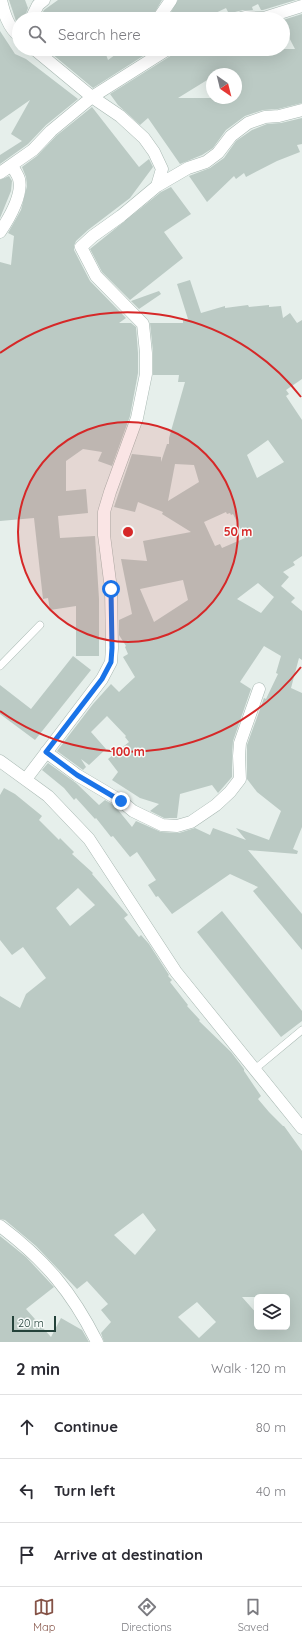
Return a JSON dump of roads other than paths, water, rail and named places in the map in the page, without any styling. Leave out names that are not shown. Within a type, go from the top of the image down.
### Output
[{"type":"street","points":[[1,0],[5,16],[12,25]]},
{"type":"street","points":[[34,12],[38,5],[44,0]]},
{"type":"street","points":[[163,12],[171,0]]},
{"type":"street","points":[[283,12],[302,6]]},
{"type":"street","points":[[42,56],[92,97],[120,116],[144,138],[154,152],[162,169],[157,186]]},
{"type":"street","points":[[0,173],[33,150],[50,130],[92,97],[154,56]]},
{"type":"street","points":[[26,779],[102,679],[111,662],[111,589],[104,535],[104,512],[137,418],[146,374],[146,353],[143,324],[96,276],[81,247],[157,186],[188,168],[206,162],[218,153],[231,136],[248,122],[302,110]]},
{"type":"street","points":[[0,232],[16,204],[19,191],[20,180],[12,165]]},
{"type":"street","points":[[46,752],[77,775],[121,801],[133,811],[149,820],[162,825],[177,826],[191,822],[216,805],[230,792],[240,779],[240,743],[259,689]]},
{"type":"street","points":[[0,761],[48,796],[89,839],[176,972],[302,1128]]},
{"type":"street","points":[[0,1226],[35,1255],[55,1275],[77,1306],[97,1342]]},
{"type":"lane","points":[[0,666],[40,625]]},
{"type":"lane","points":[[255,1069],[302,1030]]}]
